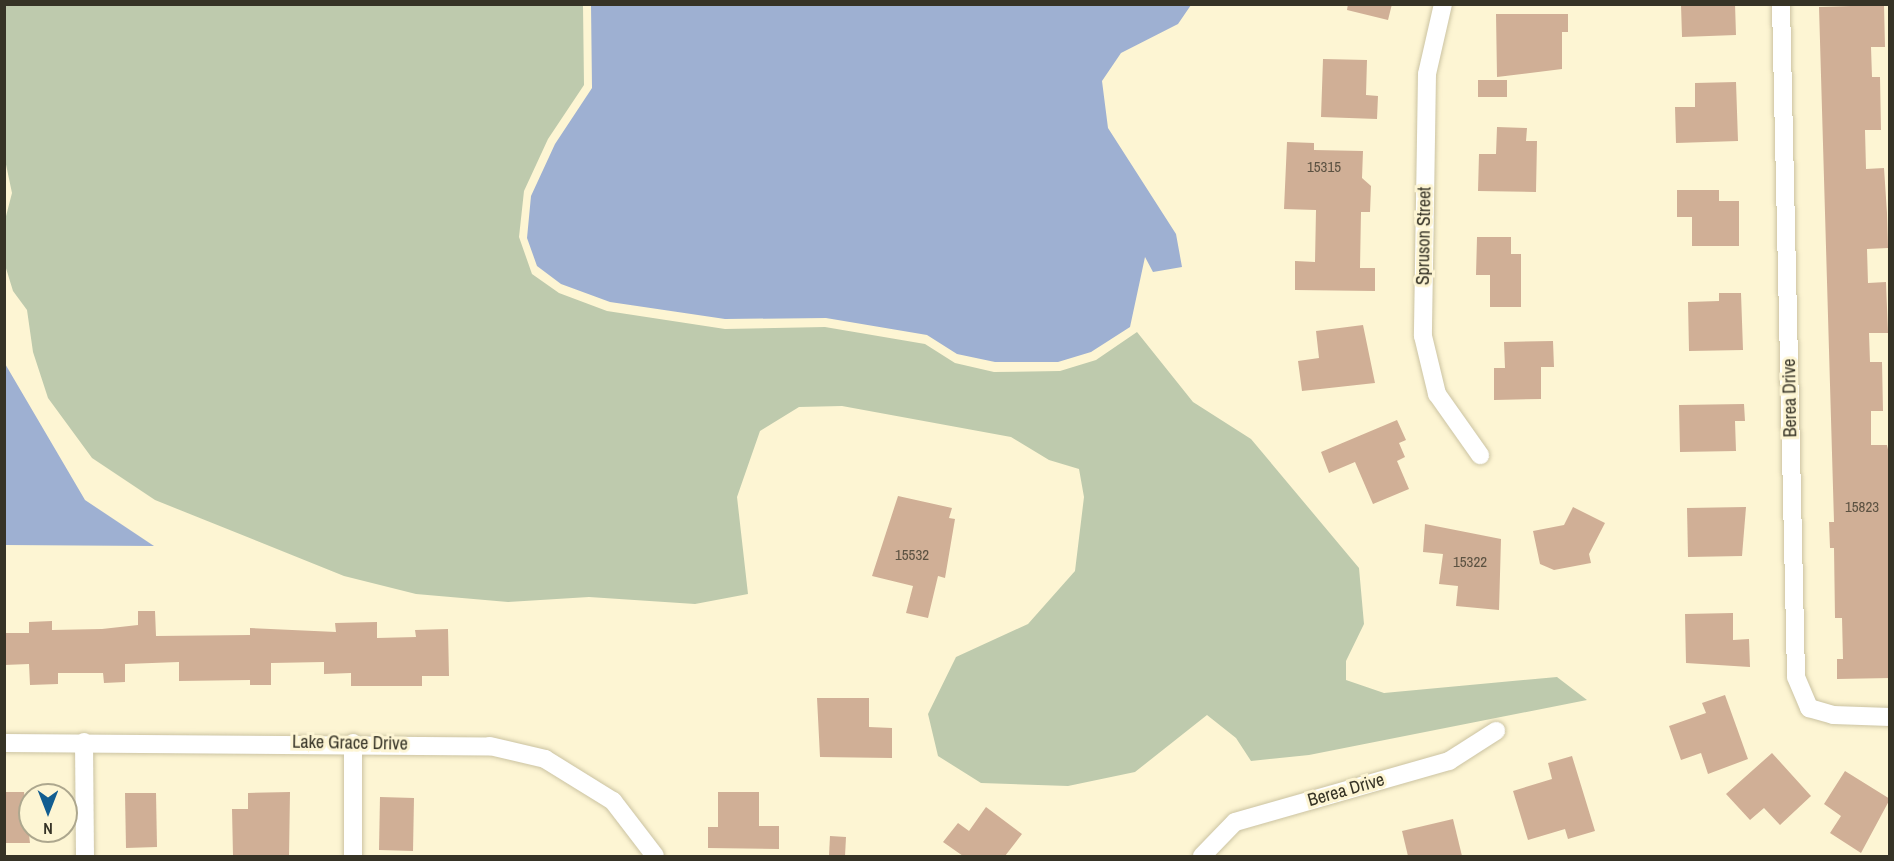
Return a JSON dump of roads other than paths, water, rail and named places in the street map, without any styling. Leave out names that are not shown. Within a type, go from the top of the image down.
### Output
[{"type":"street","name":"Spruson Street","points":[[1443,4],[1426,74],[1423,336],[1437,394],[1480,455]]},
{"type":"street","name":"Berea Drive","points":[[1781,4],[1796,677],[1809,708],[1833,715],[1890,717]]},
{"type":"street","name":"Berea Drive","points":[[1202,856],[1235,822],[1449,760],[1496,731]]},
{"type":"street","points":[[84,742],[85,856]]},
{"type":"street","name":"Lake Grace Drive","points":[[4,743],[353,743],[490,746],[545,759],[613,801],[655,856]]},
{"type":"street","points":[[353,743],[353,856]]},
{"type":"water","points":[[591,5],[1191,5],[1178,24],[1121,53],[1102,81],[1108,128],[1176,234],[1182,267],[1153,272],[1145,257],[1130,327],[1091,352],[1058,362],[995,362],[957,354],[927,335],[826,318],[725,319],[610,302],[561,284],[537,266],[527,238],[531,196],[555,144],[592,88]]},
{"type":"water","points":[[4,362],[85,500],[154,546],[5,545]]}]
